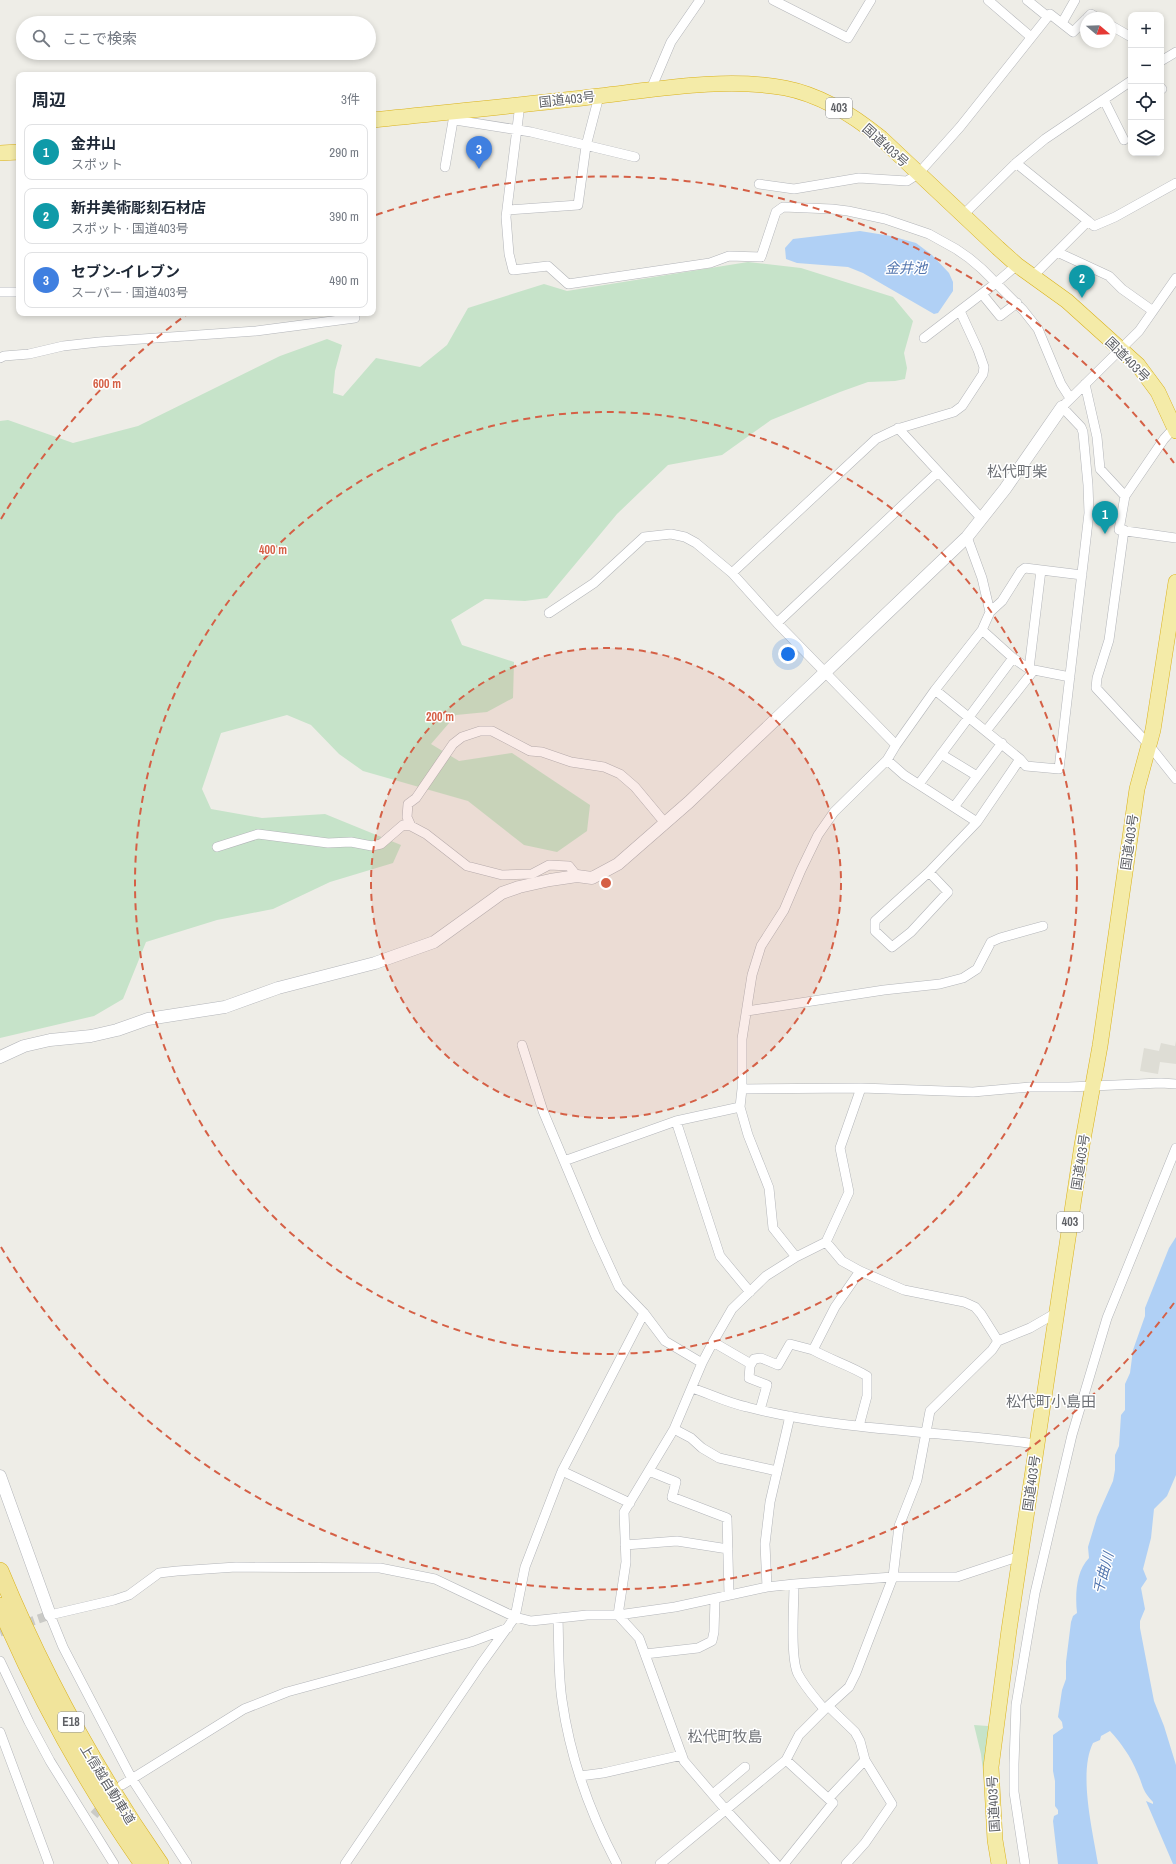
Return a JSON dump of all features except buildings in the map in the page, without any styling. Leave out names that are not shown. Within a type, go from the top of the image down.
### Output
[{"type":"highway","name":"国道403号","points":[[376,120],[454,116],[520,104],[651,90],[736,84],[787,89],[813,96],[840,109],[861,122],[881,138],[1017,265],[1067,301],[1138,365],[1166,406],[1175,429]]},
{"type":"highway","points":[[0,153],[16,152]]},
{"type":"highway","name":"国道403号","points":[[999,1864],[994,1840],[991,1767],[1020,1556],[1056,1313],[1093,1086],[1137,789],[1149,744],[1176,582]]},
{"type":"highway","name":"上信越自動車道","points":[[0,1571],[46,1673],[75,1729],[119,1804],[160,1864]]},
{"type":"highway","name":"上信越自動車道","points":[[0,1606],[33,1678],[60,1731],[107,1810],[143,1864]]},
{"type":"street","points":[[651,90],[671,42],[700,0]]},
{"type":"street","points":[[773,0],[848,38],[871,0]]},
{"type":"street","points":[[988,0],[1031,38]]},
{"type":"street","points":[[1027,0],[1048,17]]},
{"type":"street","points":[[1062,23],[1075,0]]},
{"type":"street","points":[[759,184],[794,189],[859,178],[907,180],[918,174],[960,127],[1050,14],[1072,32],[1080,25]]},
{"type":"street","points":[[1116,28],[1128,35]]},
{"type":"street","points":[[1164,57],[1176,52]]},
{"type":"street","points":[[963,215],[1016,163],[1045,139],[1128,83]]},
{"type":"street","points":[[507,210],[578,205],[586,146],[598,96]]},
{"type":"street","points":[[1104,100],[1124,140]]},
{"type":"street","points":[[520,104],[506,217],[509,254],[513,270],[548,266],[568,284],[710,263],[729,256],[761,257],[776,212],[783,207],[832,209],[885,219],[918,230],[956,249],[982,269],[1017,303],[1038,329],[1061,384],[1070,398]]},
{"type":"street","points":[[446,167],[454,116],[636,157]]},
{"type":"street","points":[[1016,163],[1094,226],[1176,183]]},
{"type":"street","points":[[1032,276],[1088,221]]},
{"type":"street","points":[[1057,252],[1109,276],[1126,293],[1153,311]]},
{"type":"street","points":[[924,338],[982,294],[1017,265]]},
{"type":"street","points":[[0,1057],[24,1046],[50,1040],[91,1036],[117,1030],[148,1019],[225,1008],[278,988],[375,963],[434,942],[502,894],[519,887],[577,876],[592,878],[618,864],[689,802],[967,536],[982,520],[1070,398],[1139,331],[1176,278]]},
{"type":"street","points":[[0,292],[16,292]]},
{"type":"street","points":[[982,294],[1000,316],[1017,303]]},
{"type":"street","points":[[732,573],[876,439],[898,428],[954,412],[962,406],[983,374],[984,367],[983,361],[960,311]]},
{"type":"street","points":[[0,358],[4,356],[29,354],[63,346],[271,329],[355,318],[354,316]]},
{"type":"street","points":[[1085,384],[1097,437],[1100,469],[1125,496]]},
{"type":"street","points":[[935,690],[1002,743],[1026,766],[1059,768],[1089,513],[1084,440],[1081,427],[1062,408]]},
{"type":"street","points":[[898,428],[982,520]]},
{"type":"street","points":[[1175,429],[1164,439],[1125,496],[1120,530],[1176,538]]},
{"type":"street","points":[[777,623],[938,472]]},
{"type":"street","points":[[1124,530],[1112,628],[1097,678],[1096,688],[1149,744],[1176,779]]},
{"type":"street","points":[[549,612],[594,583],[644,537],[657,534],[671,534],[690,540],[732,573],[777,623],[896,745]]},
{"type":"street","points":[[967,536],[982,578],[990,612]]},
{"type":"street","points":[[796,1257],[773,1228],[769,1188],[748,1135],[740,1107],[742,1089],[742,1039],[752,975],[761,946],[784,910],[818,835],[834,812],[887,760],[935,690],[982,630],[990,612],[1002,601],[1021,571],[1025,568],[1082,575]]},
{"type":"street","points":[[986,731],[1032,669],[1041,570]]},
{"type":"street","points":[[982,630],[1013,658],[1032,669],[1070,677]]},
{"type":"street","points":[[919,784],[1013,658]]},
{"type":"street","points":[[411,826],[407,817],[408,804],[419,793],[453,744],[462,738],[480,731],[492,731],[530,751],[542,752],[571,762],[604,767],[620,774],[635,787],[665,822]]},
{"type":"street","points":[[954,807],[1002,743]]},
{"type":"street","points":[[941,754],[977,776]]},
{"type":"street","points":[[930,872],[948,892],[911,932],[892,947],[875,931],[875,921],[930,872],[977,822],[1020,759]]},
{"type":"street","points":[[887,760],[904,775],[977,822]]},
{"type":"street","points":[[217,847],[258,834],[328,843],[350,842],[372,846],[381,844],[403,825],[411,826],[426,834],[467,866],[502,875],[532,874],[549,866],[570,866],[577,876]]},
{"type":"street","points":[[747,1011],[884,990],[940,984],[963,978],[977,969],[991,942],[1043,926]]},
{"type":"street","points":[[522,1045],[543,1111],[619,1287],[644,1313],[665,1341],[702,1363]]},
{"type":"street","points":[[742,1089],[860,1088],[973,1092],[1030,1087],[1162,1083],[1176,1084]]},
{"type":"street","points":[[618,1615],[626,1562],[624,1512],[674,1429],[702,1363],[732,1309],[766,1276],[796,1257],[826,1242],[850,1192],[840,1148],[860,1088]]},
{"type":"street","points":[[564,1161],[676,1121],[740,1107]]},
{"type":"street","points":[[676,1121],[720,1256],[750,1292]]},
{"type":"street","points":[[1025,1864],[1014,1792],[1016,1705],[1035,1594],[1072,1435],[1107,1318],[1176,1148]]},
{"type":"street","points":[[826,1242],[842,1261],[860,1271],[904,1290],[964,1302],[975,1307],[998,1341]]},
{"type":"street","points":[[813,1350],[835,1307],[860,1271]]},
{"type":"street","points":[[345,1864],[515,1617],[525,1567],[562,1471],[644,1313]]},
{"type":"street","points":[[660,1864],[786,1760],[799,1735],[826,1707],[849,1687],[893,1577],[899,1526],[917,1480],[930,1411],[992,1350],[998,1341],[1030,1328],[1056,1313]]},
{"type":"street","points":[[713,1342],[751,1364]]},
{"type":"street","points":[[760,1410],[767,1385],[749,1378],[751,1364],[754,1360],[761,1358],[778,1365],[790,1344],[813,1350],[835,1362],[858,1370],[868,1376],[866,1396],[859,1426]]},
{"type":"street","points":[[692,1388],[746,1407],[790,1416],[859,1426],[971,1436],[1036,1444]]},
{"type":"street","points":[[767,1587],[765,1544],[770,1502],[790,1416]]},
{"type":"street","points":[[674,1429],[692,1438],[702,1448],[719,1458],[777,1471]]},
{"type":"street","points":[[562,1471],[630,1503]]},
{"type":"street","points":[[650,1471],[676,1482],[672,1497],[727,1518],[729,1595]]},
{"type":"street","points":[[0,1476],[63,1647],[132,1779],[188,1864]]},
{"type":"street","points":[[625,1545],[677,1541],[728,1549]]},
{"type":"street","points":[[50,1615],[129,1595],[159,1573],[236,1567],[356,1567],[385,1569],[435,1580],[515,1617],[531,1622],[558,1618],[618,1615],[675,1607],[767,1587],[794,1584],[893,1577],[957,1578],[1020,1556]]},
{"type":"street","points":[[794,1584],[794,1656],[797,1673],[809,1692],[858,1736],[865,1760],[892,1804],[864,1843],[846,1864]]},
{"type":"street","points":[[645,1654],[698,1648],[712,1641],[714,1632],[715,1598]]},
{"type":"street","points":[[618,1615],[639,1638],[684,1761],[726,1810],[776,1864]]},
{"type":"street","points":[[558,1618],[562,1698],[565,1721],[591,1811],[617,1864]]},
{"type":"street","points":[[122,1785],[244,1709],[287,1692],[471,1642],[508,1628]]},
{"type":"street","points":[[0,1661],[29,1722],[88,1824],[114,1864]]},
{"type":"street","points":[[0,1732],[49,1864]]},
{"type":"street","points":[[580,1776],[603,1773],[682,1755]]},
{"type":"street","points":[[784,1864],[833,1803],[786,1760]]},
{"type":"street","points":[[829,1798],[865,1760]]},
{"type":"street","points":[[713,1794],[744,1767]]},
{"type":"street","points":[[88,1824],[94,1815]]},
{"type":"shaded area","points":[[1176,1041],[1176,1064],[1160,1062],[1158,1074],[1140,1071],[1144,1048],[1159,1051],[1161,1043],[1175,1046]]},
{"type":"green space","points":[[748,262],[801,268],[893,297],[913,321],[904,353],[907,368],[905,379],[868,382],[840,392],[771,420],[722,455],[668,465],[617,514],[547,598],[525,601],[485,599],[451,620],[462,645],[514,662],[513,698],[487,712],[456,715],[431,744],[459,761],[512,753],[590,805],[587,831],[557,852],[524,845],[468,801],[363,771],[339,754],[311,725],[287,715],[221,733],[202,789],[211,809],[262,818],[325,814],[401,845],[393,863],[330,882],[273,909],[217,920],[146,942],[123,999],[94,1016],[0,1038],[0,421],[8,420],[73,443],[138,426],[280,356],[327,339],[342,345],[335,371],[333,393],[343,396],[376,358],[420,367],[447,345],[468,308],[544,284],[567,291]]},
{"type":"green space","points":[[974,1725],[988,1726],[987,1787],[985,1788],[981,1754]]},
{"type":"water","name":"金井池","points":[[860,231],[891,236],[916,243],[932,255],[949,273],[953,282],[953,291],[938,313],[934,314],[863,273],[848,267],[797,263],[786,259],[785,248],[793,239]]},
{"type":"water","name":"千曲川","points":[[1176,1237],[1176,1475],[1167,1496],[1154,1509],[1151,1538],[1143,1569],[1147,1579],[1141,1588],[1145,1609],[1140,1621],[1140,1628],[1154,1701],[1164,1726],[1176,1765],[1176,1864],[1173,1864],[1146,1801],[1153,1804],[1153,1802],[1145,1791],[1135,1766],[1129,1756],[1110,1731],[1101,1736],[1100,1740],[1093,1743],[1087,1770],[1088,1803],[1098,1864],[1058,1864],[1053,1821],[1054,1816],[1058,1814],[1058,1810],[1055,1806],[1053,1735],[1063,1728],[1062,1722],[1058,1717],[1062,1690],[1066,1679],[1066,1662],[1071,1622],[1073,1616],[1077,1613],[1077,1584],[1081,1570],[1089,1558],[1088,1547],[1097,1517],[1113,1481],[1115,1455],[1119,1446],[1121,1415],[1125,1410],[1125,1384],[1130,1373],[1133,1350],[1145,1316],[1145,1308],[1169,1248]]},
{"type":"tunnel","points":[[0,1632],[50,1615]]},
{"type":"tunnel","points":[[94,1815],[105,1803]]},
{"type":"place","name":"セブン-イレブン","points":[[479,169]]},
{"type":"place","name":"新井美術彫刻石材店","points":[[1082,298]]},
{"type":"place","name":"金井山","points":[[1105,534]]},
{"type":"district","name":"松代町柴","points":[[1017,472]]},
{"type":"district","name":"松代町小島田","points":[[1051,1402]]},
{"type":"district","name":"松代町牧島","points":[[725,1737]]}]
